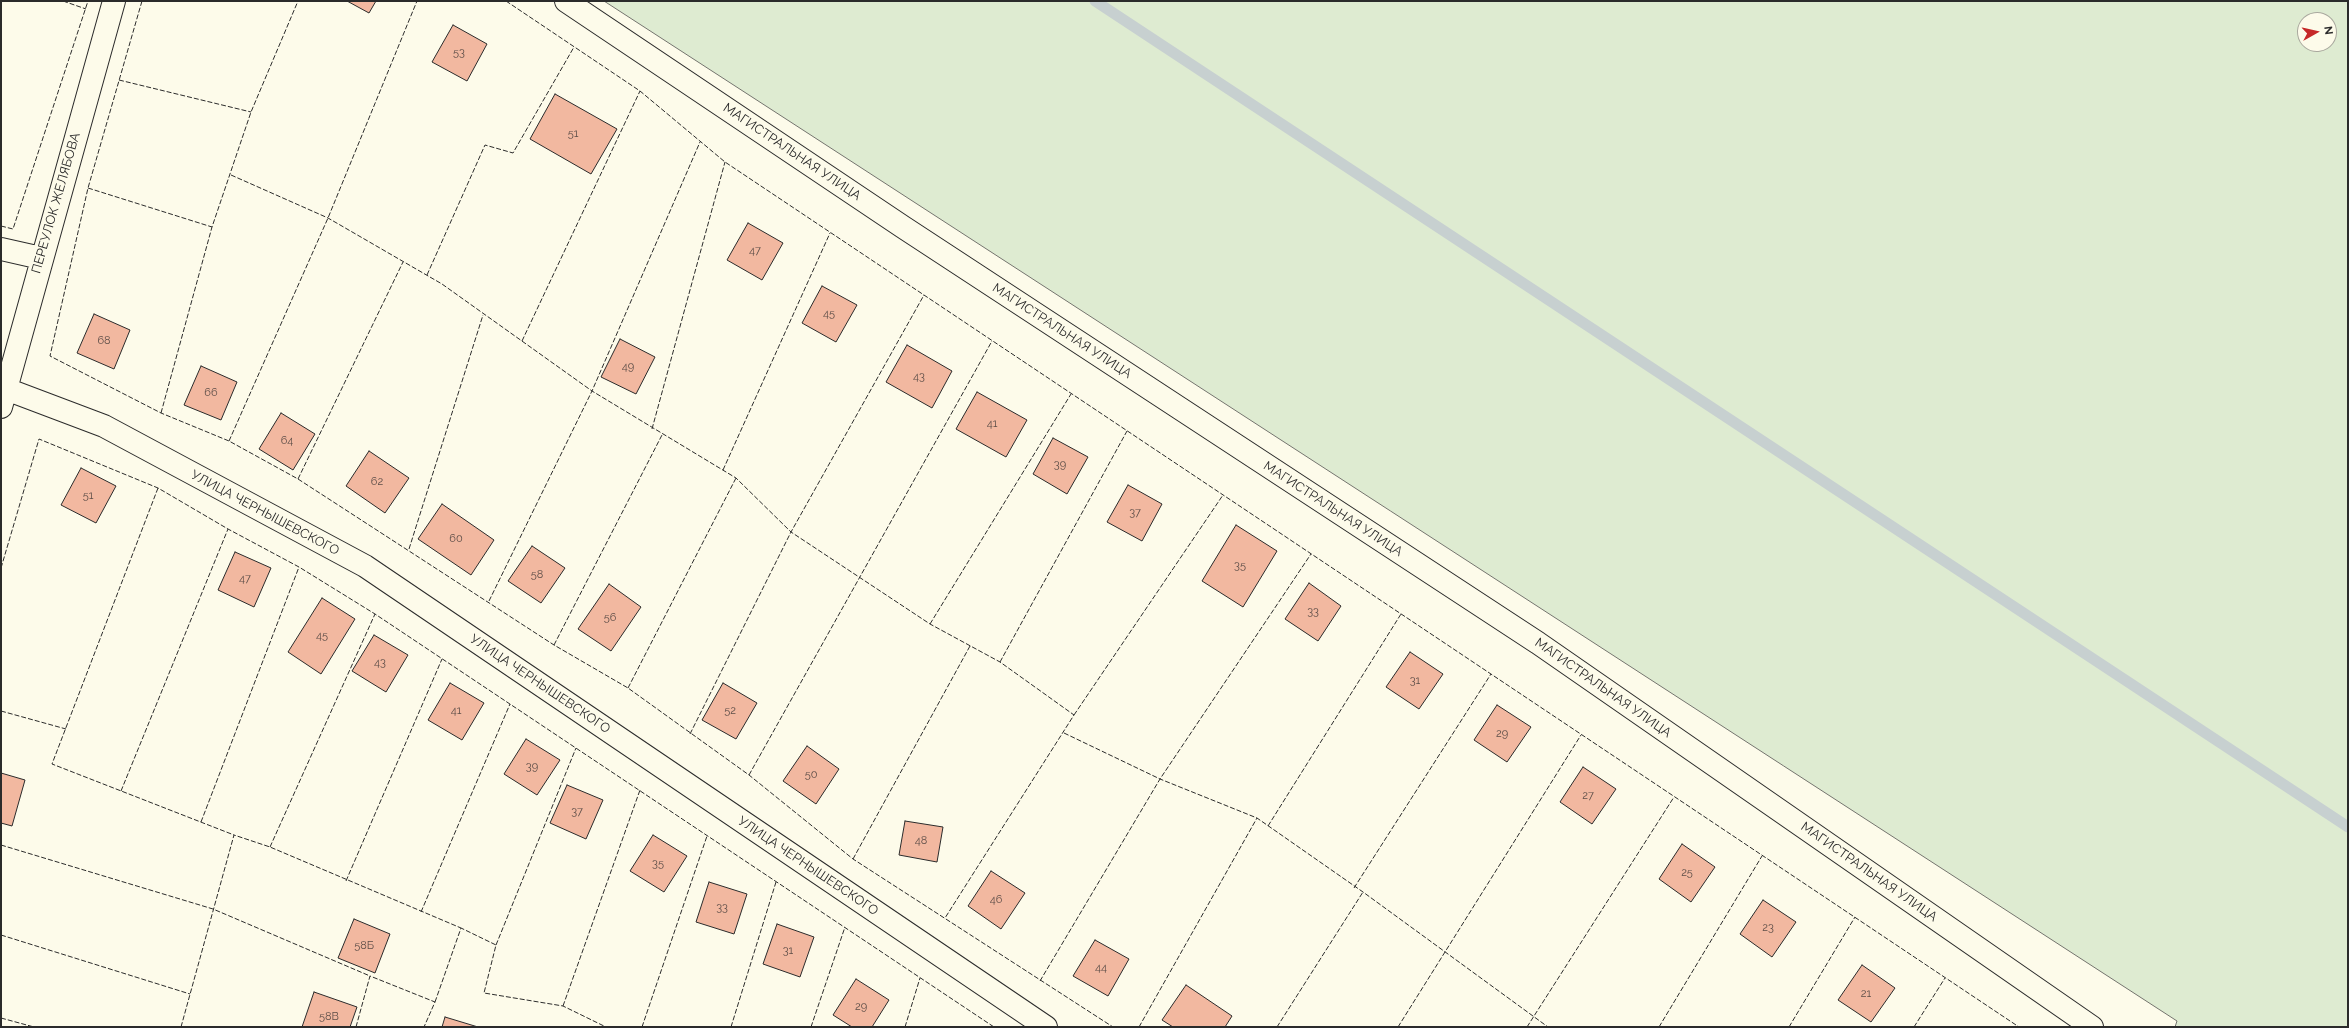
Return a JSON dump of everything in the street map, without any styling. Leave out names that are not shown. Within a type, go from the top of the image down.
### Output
[{"type":"street","name":"ПЕРЕУЛОК ЖЕЛЯБОВА","points":[[4,398],[41,258],[114,1]]},
{"type":"street","name":"МАГИСТРАЛЬНАЯ УЛИЦА","points":[[566,1],[903,228],[1538,643],[2092,1027]]},
{"type":"street","points":[[1,249],[41,258]]},
{"type":"street","name":"УЛИЦА ЧЕРНЫШЕВСКОГО","points":[[4,398],[104,426],[365,566],[1046,1027]]},
{"type":"green space","points":[[604,1],[2348,1],[2348,1027],[2175,1027],[2177,1021]]},
{"type":"building","points":[[347,1],[376,1],[369,13]]},
{"type":"building","points":[[453,25],[487,44],[467,81],[432,62]]},
{"type":"building","points":[[555,94],[617,129],[591,174],[530,139]]},
{"type":"building","points":[[748,223],[783,243],[762,280],[727,260]]},
{"type":"building","points":[[822,286],[857,305],[836,342],[802,323]]},
{"type":"building","points":[[94,314],[130,330],[114,369],[77,353]]},
{"type":"building","points":[[620,339],[655,357],[636,394],[601,377]]},
{"type":"building","points":[[907,345],[952,371],[932,408],[886,382]]},
{"type":"building","points":[[201,366],[237,382],[221,420],[184,405]]},
{"type":"building","points":[[977,392],[1027,420],[1006,457],[956,429]]},
{"type":"building","points":[[281,413],[315,434],[293,470],[259,449]]},
{"type":"building","points":[[1053,438],[1088,457],[1067,494],[1033,474]]},
{"type":"building","points":[[369,451],[409,478],[385,513],[346,486]]},
{"type":"building","points":[[81,468],[116,486],[96,523],[61,505]]},
{"type":"building","points":[[1128,485],[1162,504],[1142,541],[1107,522]]},
{"type":"building","points":[[442,504],[494,540],[471,575],[418,539]]},
{"type":"building","points":[[1236,525],[1277,551],[1243,607],[1202,581]]},
{"type":"building","points":[[532,546],[565,568],[541,603],[508,581]]},
{"type":"building","points":[[235,552],[271,568],[254,607],[218,590]]},
{"type":"building","points":[[1309,583],[1341,606],[1318,641],[1285,619]]},
{"type":"building","points":[[609,584],[641,607],[611,651],[578,629]]},
{"type":"building","points":[[322,598],[355,619],[321,674],[288,652]]},
{"type":"building","points":[[374,635],[408,655],[386,692],[352,671]]},
{"type":"building","points":[[1410,652],[1443,674],[1419,709],[1386,687]]},
{"type":"building","points":[[450,683],[484,703],[462,740],[428,720]]},
{"type":"building","points":[[723,683],[757,703],[736,739],[702,720]]},
{"type":"building","points":[[1497,705],[1531,727],[1507,762],[1474,740]]},
{"type":"building","points":[[526,739],[560,760],[537,795],[504,774]]},
{"type":"building","points":[[807,746],[839,769],[816,804],[783,781]]},
{"type":"building","points":[[1583,767],[1616,789],[1592,824],[1560,802]]},
{"type":"building","points":[[1,773],[25,780],[12,826],[1,823]]},
{"type":"building","points":[[567,785],[603,800],[586,839],[550,823]]},
{"type":"building","points":[[905,821],[943,827],[937,862],[899,855]]},
{"type":"building","points":[[653,835],[687,856],[664,892],[630,871]]},
{"type":"building","points":[[1682,844],[1715,867],[1691,902],[1659,879]]},
{"type":"building","points":[[991,871],[1025,893],[1001,929],[968,906]]},
{"type":"building","points":[[709,882],[747,894],[734,934],[696,922]]},
{"type":"building","points":[[1763,900],[1796,922],[1772,957],[1740,934]]},
{"type":"building","points":[[354,919],[390,934],[375,973],[338,958]]},
{"type":"building","points":[[777,924],[814,937],[800,977],[763,964]]},
{"type":"building","points":[[1095,940],[1129,959],[1108,996],[1073,976]]},
{"type":"building","points":[[1862,965],[1895,988],[1871,1022],[1838,1000]]},
{"type":"building","points":[[856,979],[889,1000],[872,1027],[852,1027],[833,1015]]},
{"type":"building","points":[[1186,985],[1232,1016],[1225,1027],[1173,1027],[1162,1020]]},
{"type":"building","points":[[314,992],[357,1007],[350,1027],[302,1027]]},
{"type":"building","points":[[445,1017],[478,1027],[442,1027]]},
{"type":"waterway","points":[[1095,1],[2348,827]]},
{"type":"fence","points":[[63,1],[86,9]]},
{"type":"fence","points":[[1,226],[13,229],[88,1]]},
{"type":"fence","points":[[142,1],[88,188],[50,356],[161,413],[229,441],[298,479],[554,645],[628,688],[749,775],[853,859],[1113,1027]]},
{"type":"fence","points":[[161,413],[212,227],[251,112],[298,1]]},
{"type":"fence","points":[[229,441],[328,218],[417,1]]},
{"type":"fence","points":[[506,1],[640,91],[725,162],[2019,1027]]},
{"type":"fence","points":[[427,275],[485,145],[513,153],[574,47]]},
{"type":"fence","points":[[119,80],[251,112]]},
{"type":"fence","points":[[522,341],[640,91]]},
{"type":"fence","points":[[489,601],[592,391],[700,142]]},
{"type":"fence","points":[[652,429],[725,162]]},
{"type":"fence","points":[[231,175],[328,218],[442,284],[592,391],[736,478],[791,532],[930,624],[1000,662],[1074,715],[945,918]]},
{"type":"fence","points":[[88,188],[212,227]]},
{"type":"fence","points":[[723,470],[830,233]]},
{"type":"fence","points":[[298,479],[403,262]]},
{"type":"fence","points":[[690,734],[791,532],[924,295]]},
{"type":"fence","points":[[409,549],[483,315]]},
{"type":"fence","points":[[749,775],[992,341]]},
{"type":"fence","points":[[930,624],[1071,394]]},
{"type":"fence","points":[[1000,662],[1127,431]]},
{"type":"fence","points":[[554,645],[662,435]]},
{"type":"fence","points":[[1,568],[39,439],[158,488],[228,529],[299,567],[375,614],[994,1027]]},
{"type":"fence","points":[[628,688],[736,478]]},
{"type":"fence","points":[[158,488],[52,764],[234,835]]},
{"type":"fence","points":[[1074,715],[1223,495]]},
{"type":"fence","points":[[121,791],[228,529]]},
{"type":"fence","points":[[1040,981],[1160,779],[1311,554]]},
{"type":"fence","points":[[201,822],[299,567]]},
{"type":"fence","points":[[270,847],[375,614]]},
{"type":"fence","points":[[1268,826],[1401,614]]},
{"type":"fence","points":[[853,859],[970,646]]},
{"type":"fence","points":[[346,881],[442,659]]},
{"type":"fence","points":[[1354,888],[1491,674]]},
{"type":"fence","points":[[421,912],[510,704]]},
{"type":"fence","points":[[1,711],[66,729]]},
{"type":"fence","points":[[1064,733],[1160,779],[1257,818],[1363,892],[1548,1027]]},
{"type":"fence","points":[[1398,1027],[1581,735]]},
{"type":"fence","points":[[496,945],[576,748]]},
{"type":"fence","points":[[563,1006],[640,790]]},
{"type":"fence","points":[[1527,1027],[1674,797]]},
{"type":"fence","points":[[1139,1027],[1257,818]]},
{"type":"fence","points":[[181,1027],[234,835],[270,847],[461,928]]},
{"type":"fence","points":[[642,1027],[707,836]]},
{"type":"fence","points":[[1,845],[213,909],[370,976]]},
{"type":"fence","points":[[1659,1027],[1762,856]]},
{"type":"fence","points":[[731,1027],[776,882]]},
{"type":"fence","points":[[1277,1027],[1363,892]]},
{"type":"fence","points":[[1789,1027],[1855,917]]},
{"type":"fence","points":[[811,1027],[845,927]]},
{"type":"fence","points":[[435,1002],[461,928],[496,945],[484,993],[563,1006],[606,1027]]},
{"type":"fence","points":[[1,935],[190,994]]},
{"type":"fence","points":[[356,1027],[370,976],[435,1002],[424,1027]]},
{"type":"fence","points":[[905,1027],[920,978]]},
{"type":"fence","points":[[1914,1027],[1945,978]]},
{"type":"fence","points":[[1,1018],[34,1027]]}]
